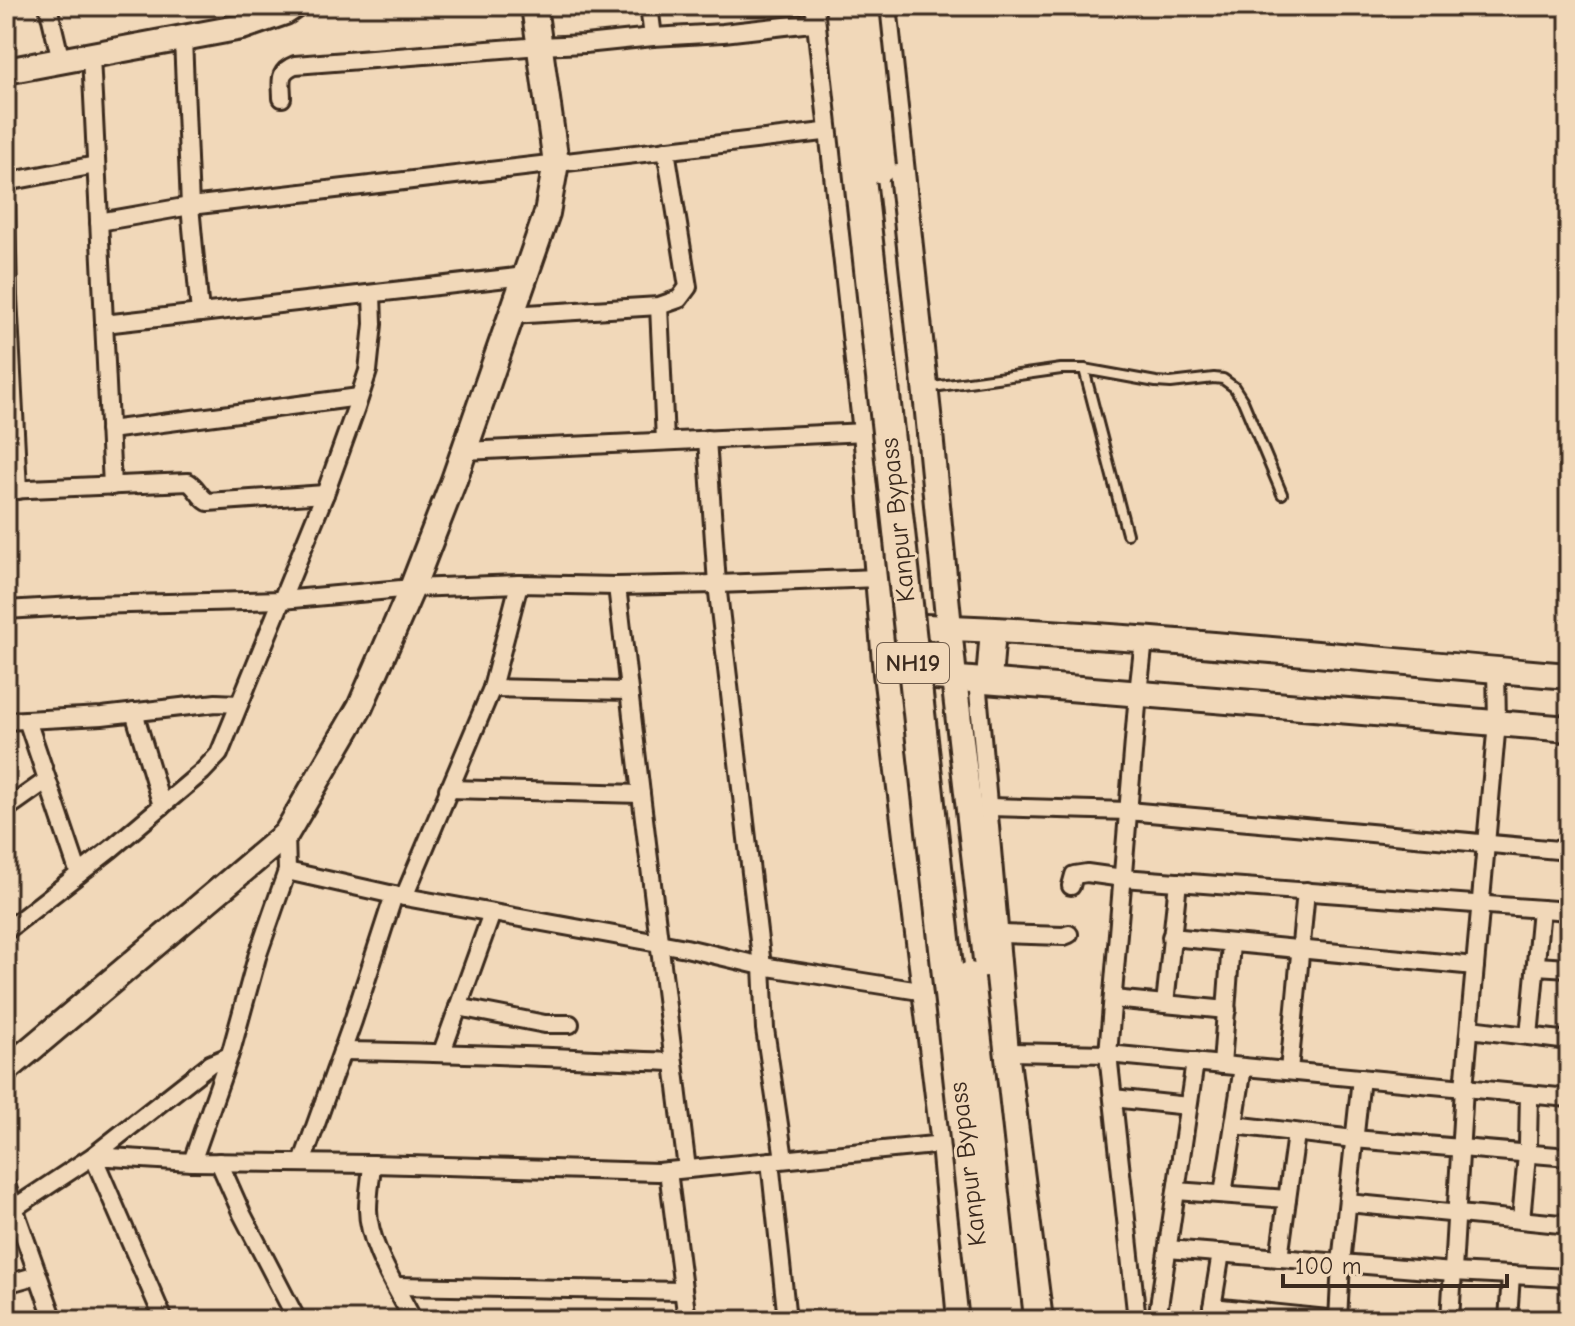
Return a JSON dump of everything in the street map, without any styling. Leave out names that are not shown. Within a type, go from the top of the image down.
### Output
[{"type":"highway","name":"Kanpur Bypass","points":[[863,6],[1007,1320]]},
{"type":"highway","name":"Kanpur Bypass","points":[[827,11],[986,1320]]},
{"type":"street","points":[[48,6],[61,61]]},
{"type":"street","points":[[6,1070],[286,834],[360,707],[412,588],[464,451],[547,213],[556,163],[534,6]]},
{"type":"street","points":[[649,6],[653,37]]},
{"type":"street","points":[[884,6],[949,628],[974,679],[1010,1052],[1044,1320]]},
{"type":"street","points":[[6,71],[242,27],[287,8]]},
{"type":"street","points":[[282,98],[282,74],[286,68],[295,65],[723,33],[827,11],[832,131],[866,432],[886,674],[944,1144],[960,1320]]},
{"type":"street","points":[[183,39],[190,206],[200,313]]},
{"type":"street","points":[[91,56],[112,486]]},
{"type":"street","points":[[99,222],[190,206],[832,131]]},
{"type":"street","points":[[511,315],[659,306],[679,299],[688,287],[666,150]]},
{"type":"street","points":[[6,182],[96,165]]},
{"type":"street","points":[[6,207],[12,490],[188,482],[208,502],[325,494]]},
{"type":"street","points":[[104,324],[525,276]]},
{"type":"street","points":[[6,931],[162,806],[219,754],[325,494],[368,371],[373,324],[372,294]]},
{"type":"street","points":[[659,306],[665,441]]},
{"type":"street","points":[[109,430],[359,397]]},
{"type":"street","points":[[464,451],[866,432]]},
{"type":"street","points":[[707,439],[717,584],[762,966],[787,1320]]},
{"type":"street","points":[[6,610],[282,600],[412,588],[519,584],[617,586],[878,578]]},
{"type":"street","points":[[302,1163],[399,896],[492,688],[519,584]]},
{"type":"street","points":[[617,586],[687,1169]]},
{"type":"street","points":[[882,626],[1144,640],[1569,676]]},
{"type":"street","points":[[993,630],[974,679],[1027,1320]]},
{"type":"street","points":[[1137,1320],[1108,1054],[1144,640]]},
{"type":"street","points":[[1450,1320],[1464,1088],[1497,722],[1496,670]]},
{"type":"street","points":[[886,674],[1569,729]]},
{"type":"street","points":[[492,688],[628,691]]},
{"type":"street","points":[[6,721],[102,716],[216,703],[239,704]]},
{"type":"street","points":[[134,712],[162,806]]},
{"type":"street","points":[[27,720],[79,874]]},
{"type":"street","points":[[6,809],[47,780]]},
{"type":"street","points":[[448,789],[641,794]]},
{"type":"street","points":[[988,807],[1128,811],[1569,851]]},
{"type":"street","points":[[192,1162],[287,871],[286,834]]},
{"type":"street","points":[[287,871],[399,896],[686,948],[762,966],[926,992]]},
{"type":"street","points":[[1068,879],[1087,873],[1569,911]]},
{"type":"street","points":[[1165,1004],[1178,882]]},
{"type":"street","points":[[1289,1071],[1306,891]]},
{"type":"street","points":[[1529,1036],[1541,909]]},
{"type":"street","points":[[442,1052],[492,913]]},
{"type":"street","points":[[1000,934],[1069,934]]},
{"type":"street","points":[[1171,937],[1475,966]]},
{"type":"street","points":[[1222,1065],[1231,943]]},
{"type":"street","points":[[1536,966],[1569,968]]},
{"type":"street","points":[[1113,999],[1227,1010]]},
{"type":"street","points":[[458,1007],[545,1024],[570,1024]]},
{"type":"street","points":[[1470,1029],[1569,1041]]},
{"type":"street","points":[[342,1051],[673,1062]]},
{"type":"street","points":[[1010,1052],[1108,1054],[1569,1098]]},
{"type":"street","points":[[14,1208],[93,1156],[210,1064],[229,1056]]},
{"type":"street","points":[[1157,1320],[1195,1062]]},
{"type":"street","points":[[1223,1194],[1243,1067]]},
{"type":"street","points":[[1221,1253],[1211,1313],[1338,1320],[1341,1263],[1361,1078]]},
{"type":"street","points":[[1521,1220],[1529,1094]]},
{"type":"street","points":[[1113,1098],[1188,1106]]},
{"type":"street","points":[[1234,1125],[1296,1134],[1569,1157]]},
{"type":"street","points":[[1279,1258],[1296,1134]]},
{"type":"street","points":[[93,1156],[192,1162],[668,1171],[944,1144]]},
{"type":"street","points":[[93,1156],[164,1320]]},
{"type":"street","points":[[219,1162],[297,1320]]},
{"type":"street","points":[[372,1164],[368,1209],[371,1229],[413,1320]]},
{"type":"street","points":[[668,1171],[687,1320]]},
{"type":"street","points":[[6,1185],[54,1320]]},
{"type":"street","points":[[1176,1191],[1287,1199]]},
{"type":"street","points":[[1348,1203],[1560,1224],[1569,1221]]},
{"type":"street","points":[[1168,1249],[1569,1278]]},
{"type":"street","points":[[6,1284],[38,1275]]},
{"type":"street","points":[[1508,1320],[1511,1275]]},
{"type":"street","points":[[396,1286],[683,1291]]},
{"type":"lane","points":[[925,388],[1061,369],[1084,369],[1171,383],[1223,379],[1234,387],[1243,401],[1282,494]]},
{"type":"lane","points":[[1084,369],[1127,534]]}]
